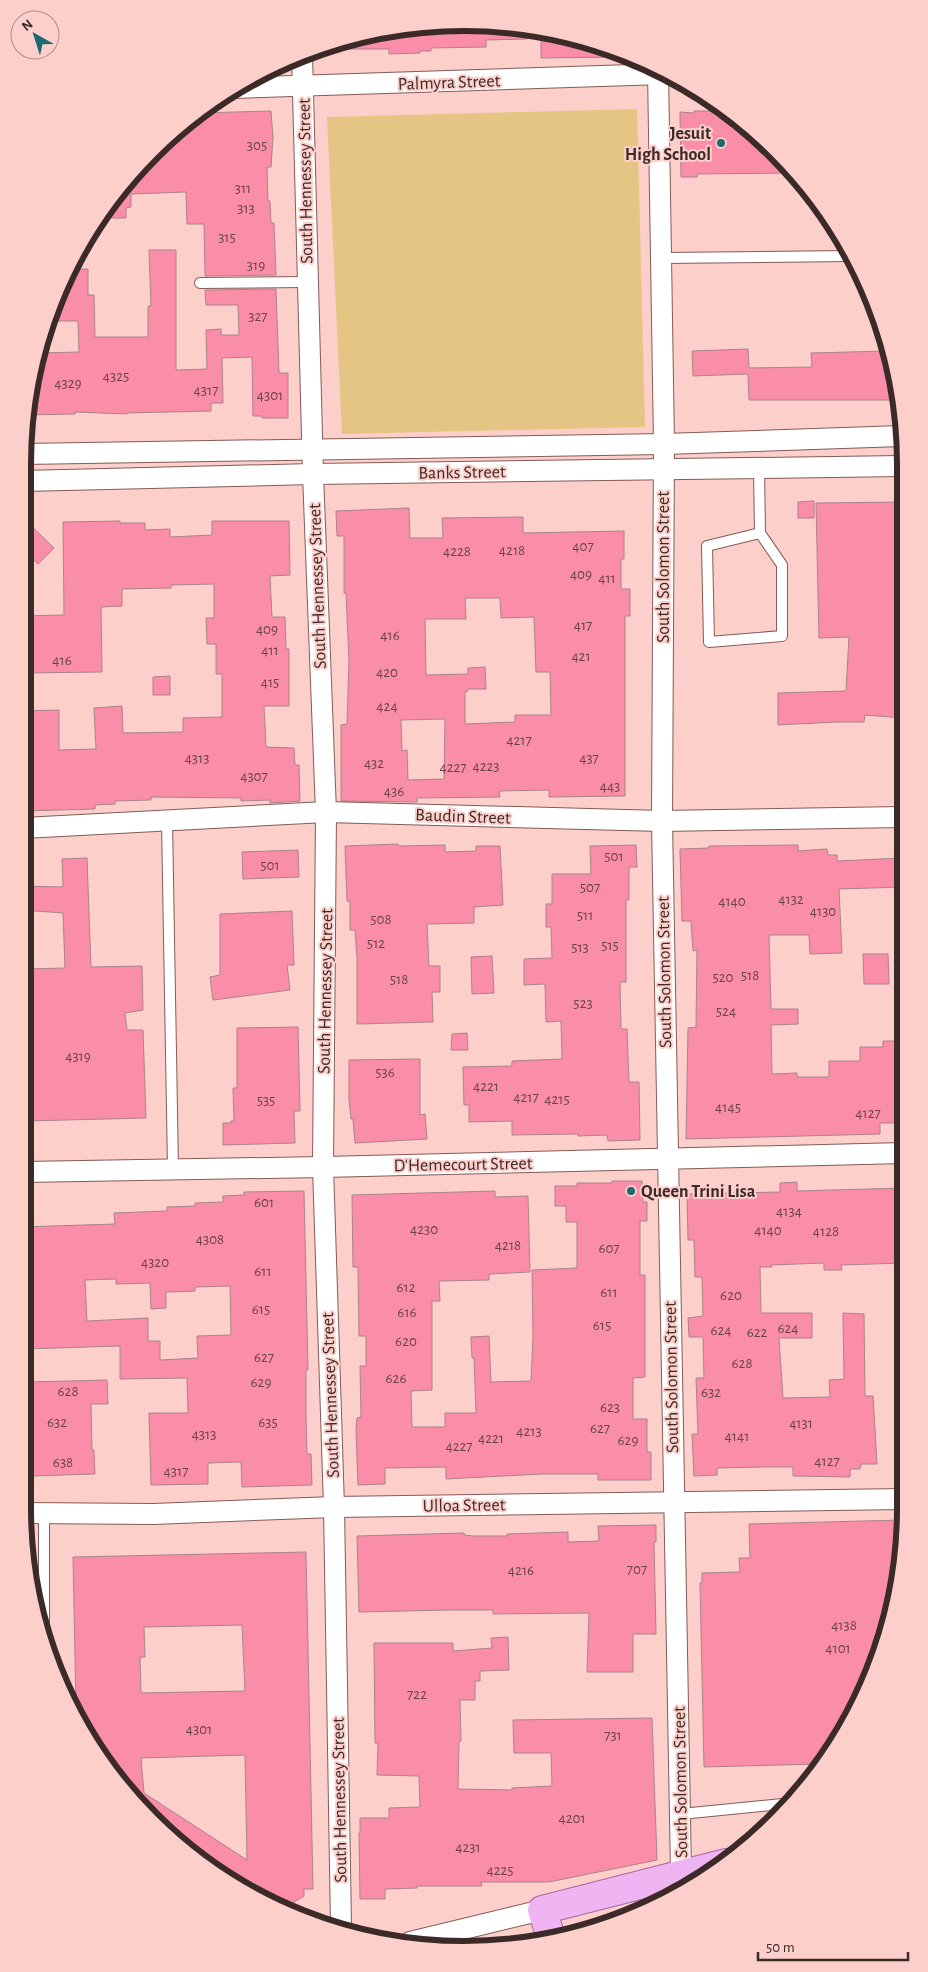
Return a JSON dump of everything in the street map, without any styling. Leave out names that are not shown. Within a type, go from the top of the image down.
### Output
[{"type":"main road","points":[[549,1932],[542,1910],[704,1868]]},
{"type":"street","name":"South Hennessey Street","points":[[302,62],[312,450],[326,812],[323,1167],[334,1506],[341,1923]]},
{"type":"street","name":"Palmyra Street","points":[[250,88],[648,73]]},
{"type":"street","name":"South Solomon Street","points":[[660,79],[664,444],[662,821],[681,1873]]},
{"type":"street","name":"Banks Street","points":[[31,454],[664,444],[896,436]]},
{"type":"street","name":"Banks Street","points":[[31,481],[313,474],[897,466]]},
{"type":"street","name":"Baudin Street","points":[[31,828],[326,812],[662,821],[897,817]]},
{"type":"street","name":"D'Hemecourt Street","points":[[31,1172],[897,1153]]},
{"type":"street","name":"Ulloa Street","points":[[31,1513],[153,1514],[334,1506],[897,1499]]},
{"type":"street","points":[[424,1939],[542,1910]]},
{"type":"lane","points":[[661,258],[843,256]]},
{"type":"lane","points":[[200,283],[308,282]]},
{"type":"lane","points":[[759,468],[760,533],[782,565],[782,636],[709,642],[707,546],[760,533]]},
{"type":"lane","points":[[167,821],[174,1127],[173,1170]]},
{"type":"lane","points":[[44,1513],[44,1611]]},
{"type":"lane","points":[[681,1814],[780,1803]]},
{"type":"shaded area","points":[[637,109],[645,427],[342,434],[327,117]]},
{"type":"building","points":[[436,32],[492,32],[527,36],[527,39],[486,40],[486,47],[431,48],[431,51],[420,51],[420,53],[389,54],[389,49],[342,49],[380,40]]},
{"type":"building","points":[[541,39],[576,46],[611,57],[541,58]]},
{"type":"building","points":[[271,111],[273,137],[271,167],[267,167],[268,201],[270,201],[271,223],[274,223],[276,275],[205,276],[204,224],[187,224],[186,192],[131,194],[131,207],[126,208],[126,218],[108,218],[158,158],[212,113]]},
{"type":"building","name":"Jesuit High School","points":[[694,111],[713,111],[749,139],[784,173],[698,174],[697,177],[681,177],[680,112],[694,113]]},
{"type":"building","points":[[149,250],[176,250],[176,370],[207,369],[206,330],[221,329],[221,335],[239,335],[238,305],[206,305],[205,290],[276,289],[279,373],[288,373],[288,418],[253,416],[252,357],[222,358],[223,403],[211,403],[211,411],[127,414],[75,412],[75,414],[34,415],[46,353],[79,352],[78,321],[55,321],[78,269],[88,269],[88,295],[94,295],[95,337],[148,337],[148,306],[151,306]]},
{"type":"building","points":[[748,349],[749,368],[812,367],[811,353],[882,351],[892,400],[749,400],[748,374],[693,376],[692,351]]},
{"type":"building","points":[[814,501],[814,518],[798,518],[798,502]]},
{"type":"building","points":[[897,502],[897,718],[865,715],[864,722],[778,725],[778,693],[846,691],[849,637],[819,638],[816,503]]},
{"type":"building","points":[[409,508],[410,538],[443,538],[442,518],[523,517],[523,533],[624,531],[624,559],[621,559],[621,589],[630,589],[630,616],[625,616],[625,796],[549,797],[549,790],[499,791],[500,797],[417,798],[417,802],[341,801],[341,725],[347,724],[349,660],[346,593],[344,593],[344,536],[337,536],[336,511]],"holes":[[[465,598],[500,598],[501,618],[534,617],[536,672],[550,672],[551,715],[515,715],[515,722],[465,724],[465,692],[468,689],[486,689],[485,667],[468,668],[468,674],[426,675],[425,619],[466,619]],[[445,719],[444,779],[408,780],[407,750],[402,751],[401,720]]]},
{"type":"building","points":[[120,521],[120,523],[145,523],[145,530],[170,529],[170,537],[212,535],[212,521],[289,521],[290,575],[270,576],[272,617],[285,617],[286,649],[289,649],[289,706],[264,706],[266,747],[294,748],[295,765],[299,765],[300,801],[270,803],[270,800],[241,801],[241,798],[151,797],[151,800],[115,801],[115,804],[95,805],[95,809],[31,811],[31,711],[59,710],[59,750],[96,749],[94,708],[122,706],[123,733],[183,732],[183,718],[222,717],[222,674],[216,674],[216,644],[207,644],[206,618],[214,618],[214,584],[171,585],[171,588],[122,589],[122,606],[101,607],[102,672],[31,673],[31,616],[64,615],[63,522]]},
{"type":"building","points":[[31,526],[54,548],[38,564],[31,557]]},
{"type":"building","points":[[170,676],[170,695],[153,695],[153,677]]},
{"type":"building","points":[[398,844],[399,846],[445,845],[445,852],[476,851],[476,846],[500,846],[503,905],[474,907],[474,923],[427,924],[429,966],[440,966],[440,992],[432,992],[433,1022],[357,1024],[357,958],[355,930],[350,930],[350,901],[347,901],[345,846]]},
{"type":"building","points":[[636,845],[637,867],[629,867],[629,900],[626,900],[626,982],[620,982],[621,1029],[627,1029],[629,1082],[639,1082],[640,1140],[608,1141],[607,1135],[512,1135],[512,1121],[469,1122],[469,1105],[464,1105],[463,1067],[512,1066],[512,1061],[562,1059],[561,1021],[546,1022],[545,984],[524,985],[524,959],[552,958],[551,927],[546,927],[546,904],[552,904],[552,874],[591,874],[590,846]]},
{"type":"building","points":[[798,845],[798,851],[827,849],[828,855],[837,855],[837,861],[897,858],[897,887],[839,889],[842,953],[810,954],[809,935],[769,935],[771,1009],[798,1009],[798,1024],[771,1025],[772,1074],[797,1073],[797,1077],[829,1077],[829,1061],[860,1061],[860,1047],[883,1047],[883,1041],[897,1041],[897,1123],[880,1123],[880,1134],[686,1139],[688,1028],[696,1027],[697,950],[693,951],[691,921],[682,921],[680,849],[709,848],[709,846]]},
{"type":"building","points":[[298,850],[299,877],[243,879],[242,852]]},
{"type":"building","points":[[87,858],[91,967],[142,966],[143,1010],[125,1013],[127,1030],[143,1030],[146,1118],[31,1121],[31,969],[65,968],[63,913],[31,911],[31,886],[63,887],[62,859]]},
{"type":"building","points":[[292,911],[294,965],[287,965],[290,990],[213,1000],[210,977],[220,975],[220,914]]},
{"type":"building","points":[[863,954],[888,954],[889,984],[864,984]]},
{"type":"building","points":[[492,956],[494,993],[472,994],[471,957]]},
{"type":"building","points":[[298,1027],[300,1111],[294,1111],[295,1143],[223,1145],[223,1123],[234,1121],[233,1088],[237,1088],[237,1028]]},
{"type":"building","points":[[467,1033],[468,1050],[451,1050],[452,1034]]},
{"type":"building","points":[[420,1059],[420,1115],[425,1114],[427,1139],[355,1143],[349,1099],[349,1060]]},
{"type":"building","points":[[612,1181],[642,1181],[643,1202],[647,1202],[647,1221],[640,1221],[640,1275],[645,1275],[645,1377],[633,1378],[633,1419],[647,1419],[647,1452],[651,1452],[651,1480],[598,1480],[598,1474],[542,1474],[446,1479],[446,1467],[385,1468],[385,1484],[358,1485],[356,1429],[357,1418],[361,1417],[360,1366],[366,1366],[366,1336],[359,1336],[358,1267],[353,1267],[352,1195],[495,1191],[495,1197],[528,1196],[530,1272],[489,1274],[489,1280],[439,1281],[440,1301],[432,1301],[432,1390],[411,1391],[412,1427],[445,1427],[445,1413],[476,1413],[474,1358],[472,1358],[471,1337],[489,1336],[491,1382],[531,1381],[533,1337],[532,1270],[577,1268],[577,1222],[566,1222],[566,1206],[555,1206],[555,1186],[577,1186],[577,1183],[612,1183]]},
{"type":"building","points":[[797,1182],[797,1191],[897,1188],[897,1263],[841,1265],[842,1270],[824,1270],[824,1263],[760,1267],[761,1313],[812,1313],[812,1338],[779,1338],[783,1398],[830,1397],[829,1380],[844,1379],[843,1313],[864,1314],[865,1396],[873,1396],[877,1464],[861,1464],[860,1469],[850,1469],[850,1477],[793,1476],[793,1467],[717,1468],[717,1475],[694,1476],[692,1434],[698,1434],[696,1378],[704,1378],[703,1337],[689,1337],[688,1318],[703,1316],[702,1277],[695,1277],[694,1240],[688,1240],[687,1194],[780,1192],[780,1183]]},
{"type":"building","points":[[304,1191],[308,1370],[306,1370],[307,1454],[311,1454],[312,1485],[242,1487],[241,1462],[208,1463],[208,1484],[151,1485],[149,1413],[188,1413],[187,1378],[120,1379],[120,1346],[31,1349],[31,1227],[115,1224],[114,1213],[167,1211],[167,1207],[223,1202],[223,1196],[244,1195],[244,1192]],"holes":[[[116,1279],[116,1284],[150,1283],[151,1309],[166,1308],[166,1292],[195,1291],[195,1287],[230,1286],[231,1335],[197,1336],[198,1358],[160,1360],[160,1341],[148,1341],[148,1318],[87,1321],[85,1280]]]},
{"type":"building","points":[[107,1380],[108,1404],[91,1404],[92,1450],[94,1450],[95,1474],[32,1476],[31,1382]]},
{"type":"building","points":[[897,1520],[893,1564],[882,1620],[874,1647],[864,1674],[839,1724],[812,1764],[704,1767],[700,1583],[702,1583],[702,1573],[740,1572],[739,1558],[750,1558],[749,1524]]},
{"type":"building","points":[[656,1525],[656,1542],[654,1542],[656,1634],[633,1634],[633,1672],[587,1672],[589,1613],[493,1614],[493,1610],[359,1612],[357,1536],[464,1533],[464,1535],[473,1536],[507,1536],[507,1534],[568,1532],[568,1542],[599,1541],[598,1526]]},
{"type":"building","points":[[306,1552],[313,1889],[304,1889],[304,1896],[290,1904],[248,1883],[201,1851],[158,1814],[139,1793],[104,1748],[76,1699],[73,1557]],"holes":[[[242,1625],[245,1691],[141,1693],[140,1657],[145,1657],[144,1627]],[[245,1755],[247,1860],[144,1793],[141,1758]]]},
{"type":"building","points":[[508,1637],[509,1670],[480,1671],[480,1681],[475,1681],[475,1700],[460,1700],[461,1741],[459,1741],[458,1789],[512,1790],[512,1788],[552,1786],[551,1753],[514,1753],[513,1720],[652,1718],[657,1860],[549,1882],[481,1882],[482,1886],[417,1886],[417,1888],[385,1889],[385,1899],[360,1899],[360,1818],[389,1818],[389,1808],[420,1807],[419,1776],[377,1775],[378,1743],[375,1743],[374,1643],[453,1643],[453,1651],[492,1648],[491,1638]]},
{"type":"place","name":"Jesuit High School","points":[[721,143]]},
{"type":"place","name":"Queen Trini Lisa","points":[[631,1191]]}]
